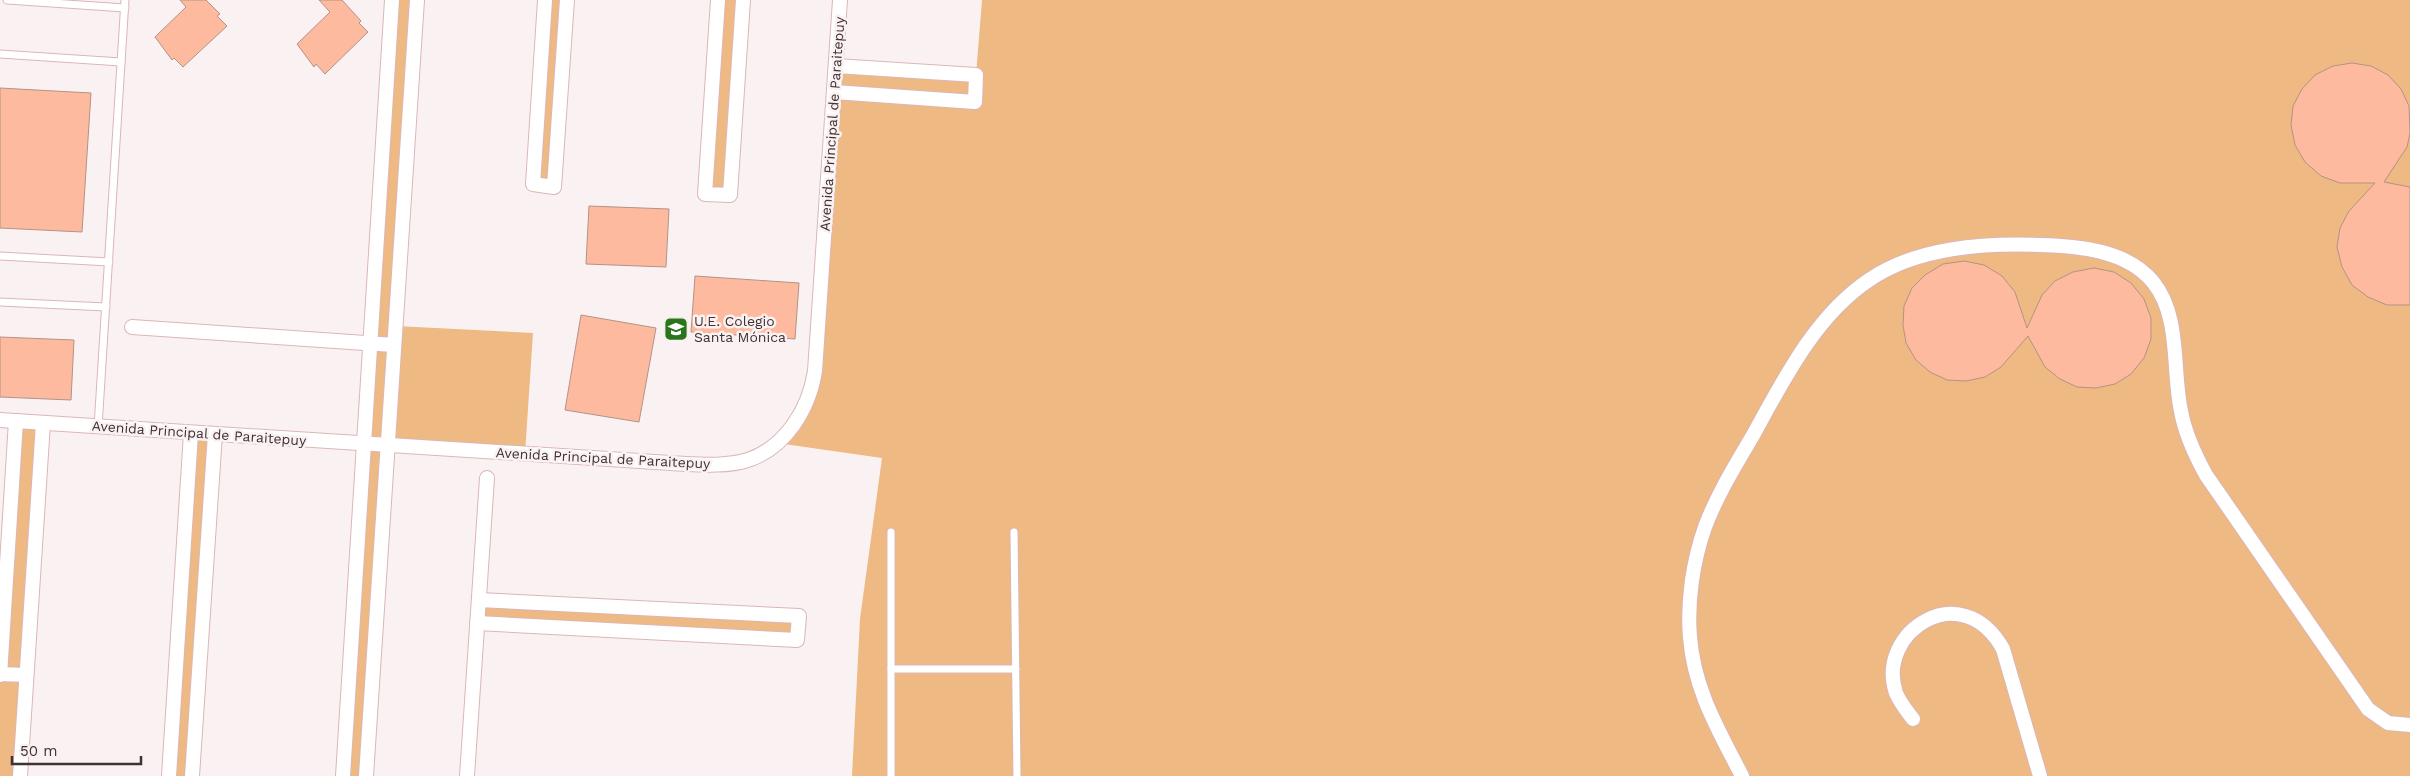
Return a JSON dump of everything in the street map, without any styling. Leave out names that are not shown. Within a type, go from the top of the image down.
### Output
[{"type":"street","points":[[343,776],[392,0]]},
{"type":"street","points":[[366,776],[417,0]]},
{"type":"street","points":[[545,0],[533,184],[554,186],[567,0]]},
{"type":"street","points":[[718,0],[705,194],[730,195],[743,0]]},
{"type":"street","name":"Avenida Principal de Paraitepuy","points":[[0,420],[388,446],[713,465],[749,460],[788,433],[807,403],[815,371],[840,0]]},
{"type":"street","points":[[834,92],[975,102],[976,75],[836,66]]},
{"type":"street","points":[[381,175],[405,176]]},
{"type":"street","points":[[1742,776],[1716,730],[1701,694],[1693,661],[1690,637],[1694,570],[1704,529],[1715,502],[1800,356],[1826,319],[1844,301],[1870,279],[1884,272],[1942,252],[1980,245],[2047,245],[2101,252],[2133,264],[2153,282],[2166,307],[2181,411],[2196,458],[2357,694],[2378,717],[2388,723],[2410,725]]},
{"type":"street","points":[[132,327],[394,345]]},
{"type":"street","points":[[16,421],[0,674],[26,675]]},
{"type":"street","points":[[20,776],[43,423]]},
{"type":"street","points":[[169,776],[192,433]]},
{"type":"street","points":[[192,776],[215,434]]},
{"type":"street","points":[[467,776],[487,478]]},
{"type":"street","points":[[477,622],[798,640],[799,616],[479,600]]},
{"type":"street","points":[[1913,719],[1896,693],[1894,679],[1894,665],[1906,637],[1928,618],[1942,614],[1957,614],[1975,618],[1986,625],[1995,635],[2003,650],[2040,776]]},
{"type":"street","points":[[175,681],[199,682]]},
{"type":"street","points":[[347,703],[371,704]]},
{"type":"lane","points":[[7,0],[125,8]]},
{"type":"lane","points":[[98,427],[125,0]]},
{"type":"lane","points":[[0,54],[121,62]]},
{"type":"lane","points":[[0,256],[109,262]]},
{"type":"lane","points":[[0,302],[106,307]]},
{"type":"lane","points":[[891,532],[891,776]]},
{"type":"lane","points":[[1014,532],[1017,776]]},
{"type":"lane","points":[[891,669],[1016,669]]},
{"type":"shaded area","points":[[392,0],[417,0],[396,326],[533,333],[525,454],[388,446],[366,776],[343,776]]},
{"type":"shaded area","points":[[545,0],[567,0],[554,187],[533,184]]},
{"type":"shaded area","points":[[718,0],[743,0],[730,195],[705,194]]},
{"type":"shaded area","points":[[982,0],[2410,0],[2410,776],[852,776],[860,619],[882,458],[777,443],[807,403],[836,66],[976,75]]},
{"type":"shaded area","points":[[16,421],[43,423],[20,776],[0,776],[0,675]]},
{"type":"shaded area","points":[[191,433],[215,434],[192,776],[169,776]]},
{"type":"shaded area","points":[[479,600],[799,616],[797,640],[477,623]]},
{"type":"building","points":[[180,0],[206,0],[220,14],[217,16],[227,26],[183,67],[174,58],[172,60],[155,37],[186,7]]},
{"type":"building","points":[[319,0],[342,0],[361,21],[359,23],[368,32],[325,74],[316,64],[314,67],[297,44],[330,12]]},
{"type":"building","points":[[2352,63],[2371,66],[2388,75],[2401,89],[2409,106],[2410,133],[2407,147],[2384,182],[2410,187],[2410,305],[2387,305],[2368,297],[2352,285],[2342,267],[2337,247],[2340,228],[2349,211],[2375,183],[2340,183],[2321,176],[2305,162],[2295,145],[2291,125],[2293,106],[2302,89],[2315,75],[2333,66]]},
{"type":"building","points":[[0,88],[91,93],[82,232],[0,228]]},
{"type":"building","points":[[589,206],[669,209],[666,267],[586,264]]},
{"type":"building","points":[[1964,261],[1984,265],[2002,276],[2015,292],[2027,328],[2042,295],[2055,281],[2073,272],[2094,268],[2114,272],[2131,283],[2144,299],[2151,318],[2151,339],[2144,358],[2131,374],[2115,384],[2096,388],[2077,387],[2060,379],[2045,367],[2028,336],[2001,367],[1985,377],[1966,381],[1947,380],[1930,372],[1916,360],[1906,343],[1903,325],[1904,306],[1912,288],[1925,275],[1943,264]]},
{"type":"building","points":[[695,276],[799,283],[795,339],[691,332]]},
{"type":"building","points":[[581,315],[656,328],[639,422],[565,410]]},
{"type":"building","points":[[0,337],[74,340],[71,400],[0,397]]},
{"type":"place","name":"U.E. Colegio Santa Mónica","points":[[676,329]]}]
